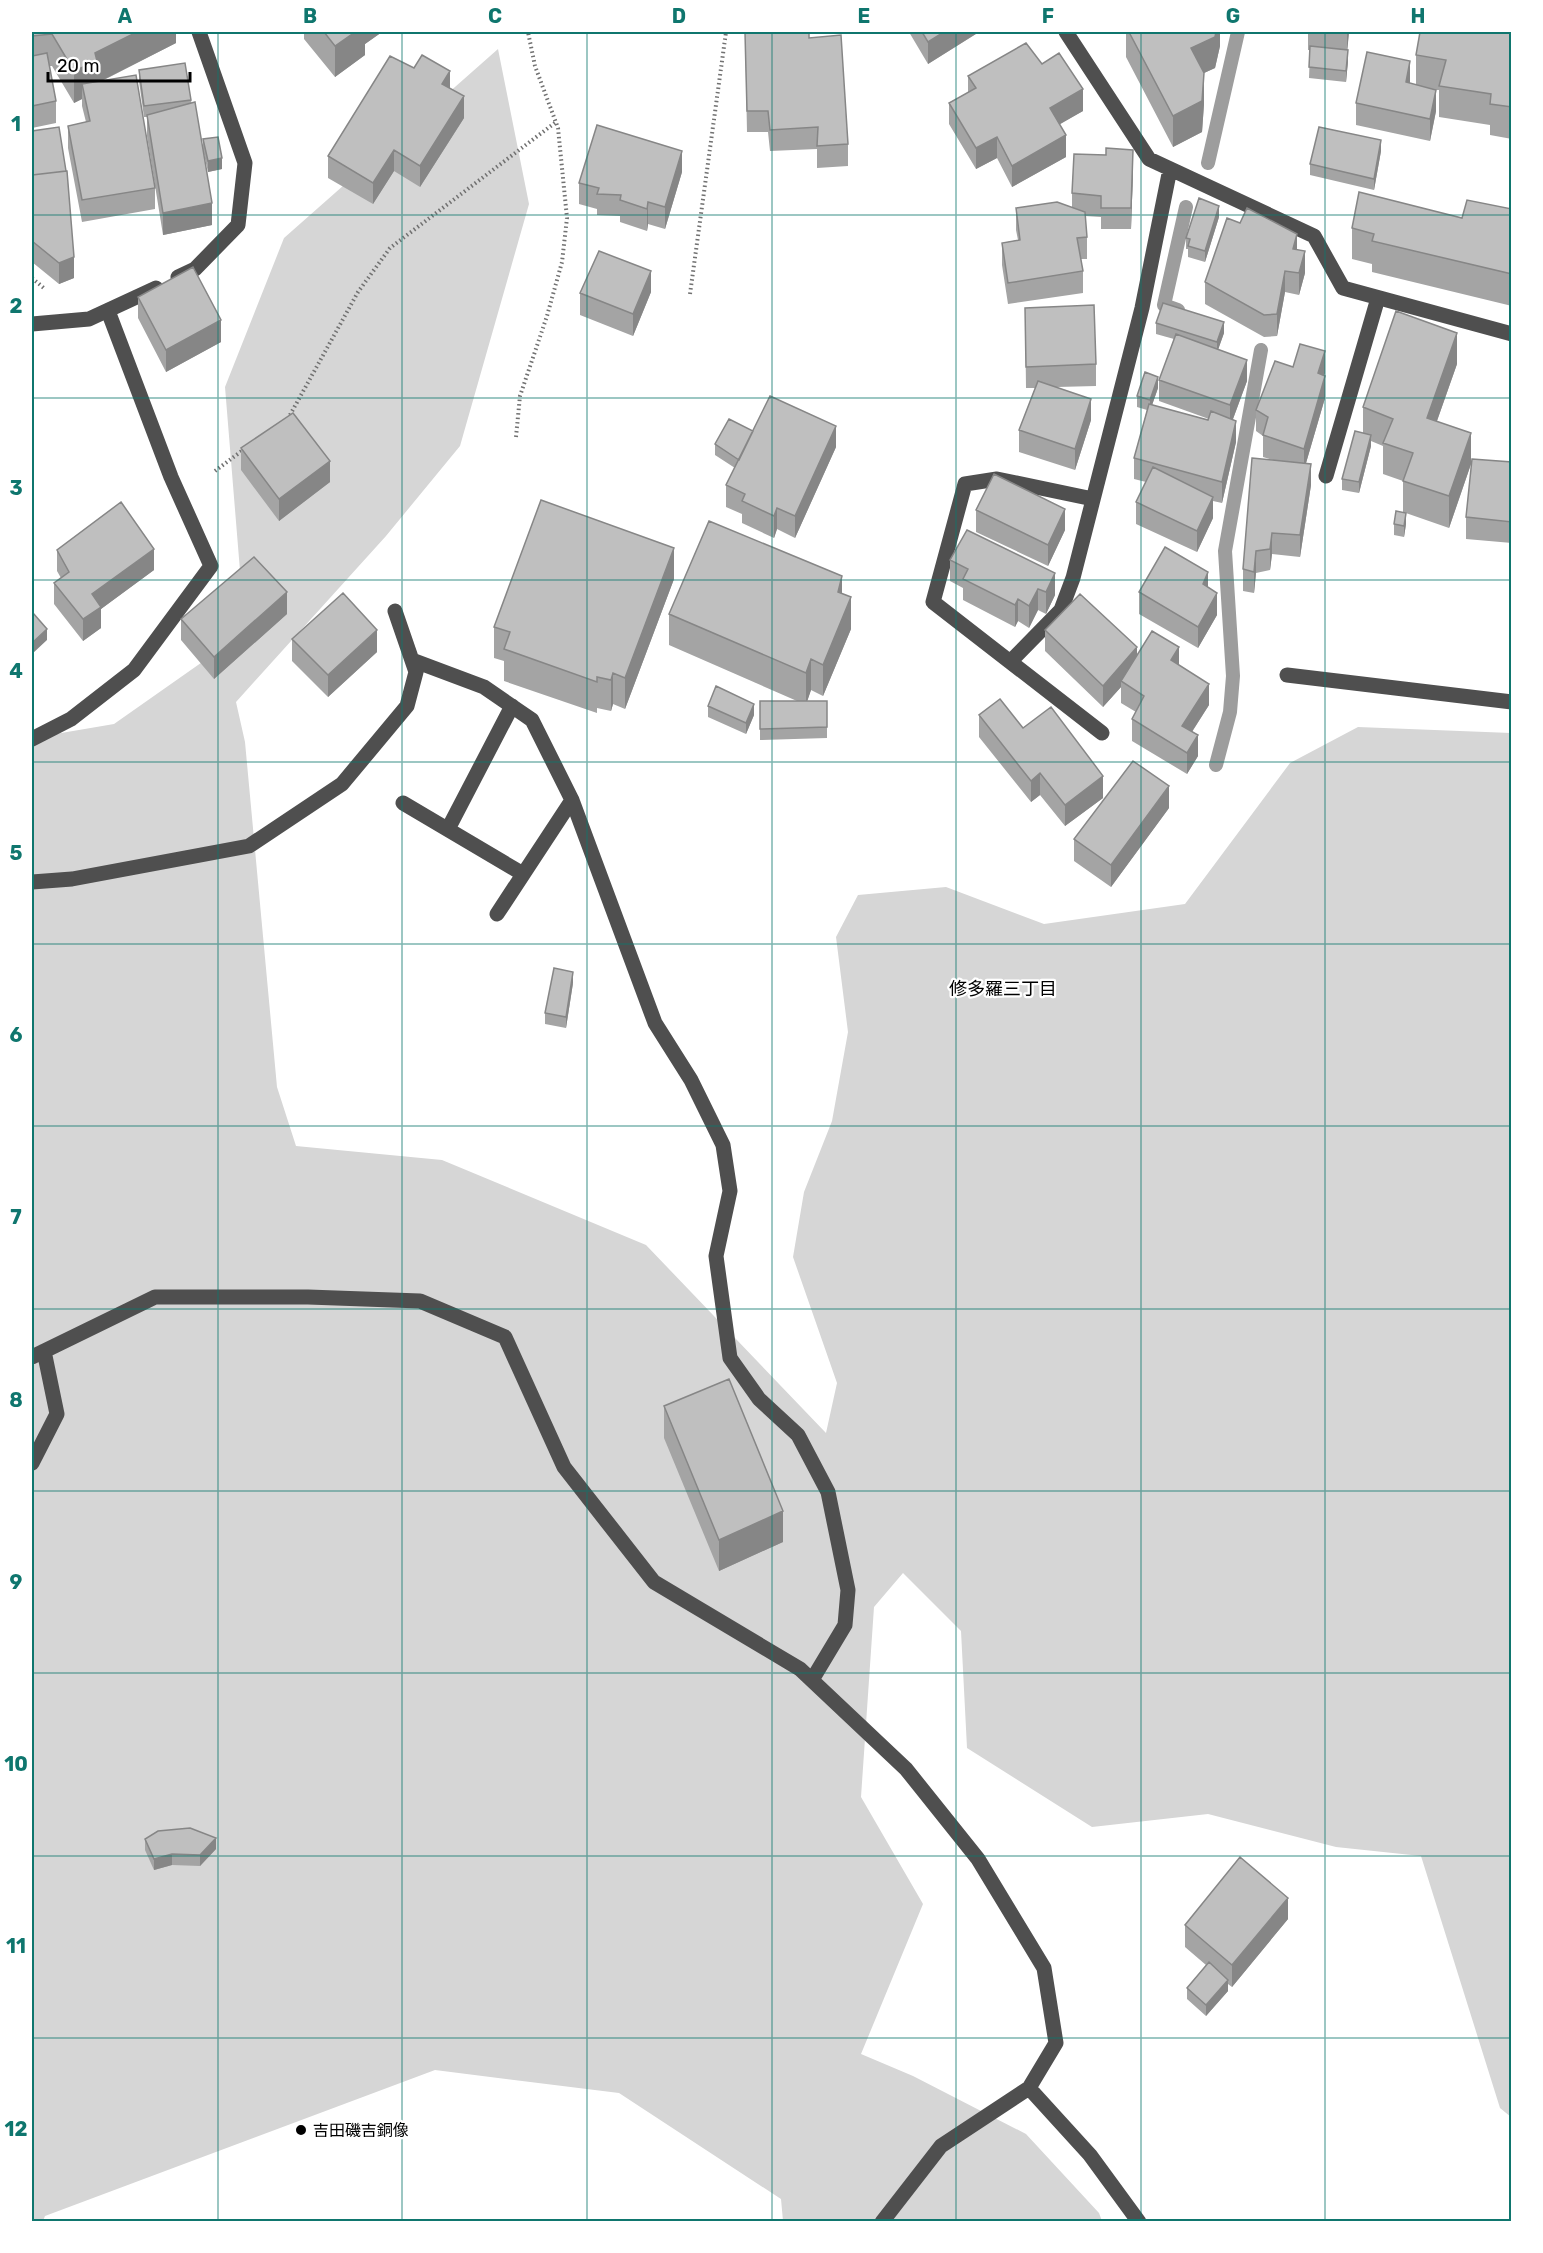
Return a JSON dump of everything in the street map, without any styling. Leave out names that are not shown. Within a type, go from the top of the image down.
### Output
[{"type":"street","points":[[32,324],[89,319],[108,311],[195,269],[238,225],[245,163],[199,32]]},
{"type":"street","points":[[1066,32],[1149,159],[1314,236],[1343,288],[1512,334]]},
{"type":"street","points":[[1010,662],[1061,610],[1073,578],[1142,308],[1170,169]]},
{"type":"street","points":[[1326,476],[1378,298]]},
{"type":"street","points":[[32,739],[70,719],[134,670],[211,566],[171,477],[108,311]]},
{"type":"street","points":[[1093,499],[997,479],[965,484],[933,602],[1102,733]]},
{"type":"street","points":[[32,882],[72,879],[249,846],[342,784],[407,706],[416,672],[395,611]]},
{"type":"street","points":[[412,660],[484,687],[532,720],[572,800],[655,1023],[691,1080],[723,1145],[730,1191],[716,1256],[730,1358],[759,1399],[798,1436],[828,1492],[848,1590],[845,1625],[812,1680]]},
{"type":"street","points":[[1287,675],[1512,702]]},
{"type":"street","points":[[448,829],[512,706]]},
{"type":"street","points":[[497,915],[572,800]]},
{"type":"street","points":[[403,803],[524,874]]},
{"type":"street","points":[[32,1463],[57,1414],[38,1354],[155,1297],[308,1297],[420,1301],[505,1337],[564,1467],[654,1582],[800,1669],[906,1769],[978,1859],[1044,1968],[1056,2043],[1029,2088],[941,2146],[882,2222]]},
{"type":"street","points":[[1029,2088],[1090,2155],[1139,2222]]},
{"type":"path","points":[[516,437],[520,396],[547,316],[562,262],[567,218],[558,128],[535,66],[528,32]]},
{"type":"path","points":[[690,294],[726,32]]},
{"type":"path","points":[[282,422],[292,415],[358,292],[390,248],[556,122]]},
{"type":"path","points":[[215,471],[244,450]]},
{"type":"shaded area","points":[[498,49],[529,204],[460,446],[386,536],[236,702],[245,742],[277,1087],[296,1146],[442,1160],[646,1245],[826,1433],[837,1383],[793,1257],[804,1192],[832,1121],[848,1032],[836,937],[858,895],[946,887],[1044,924],[1185,904],[1290,763],[1358,727],[1511,733],[1511,2117],[1500,2108],[1421,1856],[1336,1847],[1208,1814],[1092,1827],[967,1748],[961,1631],[903,1573],[874,1607],[861,1797],[923,1904],[861,2054],[913,2076],[1026,2134],[1099,2213],[1102,2221],[783,2221],[781,2199],[619,2093],[435,2070],[45,2216],[43,2221],[32,2222],[32,738],[114,724],[245,632],[225,387],[284,238]]},
{"type":"building","points":[[32,32],[137,32],[95,53],[97,61],[74,71],[52,34],[32,36]]},
{"type":"building","points":[[324,32],[355,32],[335,46]]},
{"type":"building","points":[[809,32],[809,38],[841,35],[848,144],[817,146],[818,127],[770,130],[768,111],[747,111],[745,33]]},
{"type":"building","points":[[922,32],[944,32],[928,42]]},
{"type":"building","points":[[1129,32],[1216,32],[1215,37],[1191,48],[1204,73],[1202,101],[1173,116]]},
{"type":"building","points":[[1420,32],[1512,32],[1512,107],[1490,104],[1491,94],[1439,86],[1446,60],[1416,55]]},
{"type":"building","points":[[1026,43],[1042,64],[1059,53],[1083,89],[1050,108],[1066,135],[1012,166],[997,137],[976,148],[949,103],[976,88],[968,76]]},
{"type":"building","points":[[1310,46],[1348,50],[1346,71],[1309,67]]},
{"type":"building","points":[[1367,52],[1410,61],[1406,82],[1436,90],[1430,119],[1356,103]]},
{"type":"building","points":[[47,53],[56,101],[32,106],[32,56]]},
{"type":"building","points":[[422,55],[450,71],[442,84],[464,96],[420,166],[394,150],[373,183],[328,156],[390,56],[414,68]]},
{"type":"building","points":[[185,63],[191,100],[144,106],[139,70]]},
{"type":"building","points":[[136,75],[155,188],[82,200],[68,126],[90,121],[82,84]]},
{"type":"building","points":[[195,102],[212,203],[163,213],[147,115]]},
{"type":"building","points":[[597,125],[682,151],[665,207],[648,202],[647,209],[620,200],[621,195],[597,194],[599,188],[579,183]]},
{"type":"building","points":[[59,127],[66,171],[32,175],[32,131]]},
{"type":"building","points":[[1319,127],[1381,140],[1374,179],[1310,164]]},
{"type":"building","points":[[218,137],[222,158],[208,161],[203,139]]},
{"type":"building","points":[[1106,148],[1133,150],[1131,208],[1101,208],[1101,196],[1072,193],[1074,154],[1106,155]]},
{"type":"building","points":[[67,171],[74,257],[59,263],[32,241],[32,175]]},
{"type":"building","points":[[1359,192],[1462,218],[1467,200],[1512,209],[1512,274],[1372,241],[1374,234],[1352,228]]},
{"type":"building","points":[[1199,198],[1219,206],[1205,251],[1188,246],[1190,239],[1186,238]]},
{"type":"building","points":[[1057,202],[1085,212],[1087,237],[1077,238],[1083,271],[1008,283],[1002,243],[1020,240],[1016,208]]},
{"type":"building","points":[[1247,208],[1297,234],[1293,249],[1305,251],[1299,273],[1285,271],[1277,314],[1264,315],[1205,282],[1227,218],[1240,223]]},
{"type":"building","points":[[599,251],[651,271],[633,314],[580,293]]},
{"type":"building","points":[[193,267],[221,320],[166,350],[138,297]]},
{"type":"building","points":[[1163,303],[1224,322],[1217,342],[1156,323]]},
{"type":"building","points":[[1094,305],[1096,364],[1026,367],[1025,308]]},
{"type":"building","points":[[1396,311],[1457,333],[1427,418],[1471,433],[1449,496],[1403,481],[1413,453],[1383,443],[1393,419],[1363,407]]},
{"type":"building","points":[[1176,334],[1247,360],[1230,405],[1159,380]]},
{"type":"building","points":[[1300,344],[1325,351],[1318,373],[1325,376],[1304,449],[1263,435],[1268,417],[1256,410],[1275,361],[1293,367]]},
{"type":"building","points":[[1145,372],[1158,377],[1150,400],[1137,396]]},
{"type":"building","points":[[1038,381],[1091,399],[1075,449],[1019,430]]},
{"type":"building","points":[[770,396],[836,426],[795,516],[777,508],[774,516],[742,501],[745,494],[726,485]]},
{"type":"building","points":[[1149,404],[1208,420],[1211,411],[1236,421],[1222,482],[1134,458]]},
{"type":"building","points":[[293,413],[330,461],[279,499],[241,448]]},
{"type":"building","points":[[729,419],[753,431],[739,460],[715,444]]},
{"type":"building","points":[[1355,431],[1371,435],[1359,482],[1342,479]]},
{"type":"building","points":[[1252,458],[1311,464],[1300,535],[1272,533],[1270,549],[1256,551],[1254,572],[1243,569]]},
{"type":"building","points":[[1472,459],[1512,462],[1512,522],[1466,517]]},
{"type":"building","points":[[1153,467],[1213,497],[1197,531],[1136,502]]},
{"type":"building","points":[[994,474],[1065,509],[1048,545],[976,510]]},
{"type":"building","points":[[541,500],[674,548],[625,678],[613,673],[611,680],[597,677],[597,682],[504,649],[510,632],[494,627]]},
{"type":"building","points":[[121,502],[154,549],[92,594],[101,607],[83,619],[54,583],[69,572],[57,550]]},
{"type":"building","points":[[1396,511],[1406,513],[1404,526],[1394,524]]},
{"type":"building","points":[[709,521],[842,576],[838,592],[851,597],[823,665],[811,659],[806,673],[669,614]]},
{"type":"building","points":[[967,530],[1055,573],[1046,592],[1038,589],[1029,606],[1018,599],[1015,605],[963,579],[968,569],[950,560]]},
{"type":"building","points":[[1165,547],[1208,572],[1203,584],[1217,593],[1198,627],[1139,592]]},
{"type":"building","points":[[254,557],[287,592],[214,657],[181,619]]},
{"type":"building","points":[[343,593],[377,630],[328,675],[292,639]]},
{"type":"building","points":[[1080,594],[1137,647],[1103,686],[1045,630]]},
{"type":"building","points":[[33,613],[47,629],[32,643],[32,615]]},
{"type":"building","points":[[1152,631],[1179,647],[1171,660],[1209,684],[1182,726],[1198,735],[1187,753],[1132,719],[1144,696],[1121,681]]},
{"type":"building","points":[[716,686],[754,704],[746,723],[708,706]]},
{"type":"building","points":[[1000,699],[1023,728],[1051,707],[1103,776],[1065,805],[1040,773],[1031,781],[979,715]]},
{"type":"building","points":[[760,701],[827,701],[827,727],[760,729]]},
{"type":"building","points":[[1133,761],[1169,786],[1111,865],[1074,839]]},
{"type":"building","points":[[554,968],[573,972],[566,1017],[545,1013]]},
{"type":"building","points":[[729,1379],[783,1511],[719,1540],[664,1406]]},
{"type":"building","points":[[190,1828],[216,1838],[200,1855],[172,1854],[154,1859],[145,1839],[158,1831]]},
{"type":"building","points":[[1240,1857],[1288,1898],[1232,1965],[1185,1925]]},
{"type":"building","points":[[1209,1962],[1228,1980],[1206,2005],[1187,1988]]},
{"type":"waterway","points":[[1208,163],[1238,32]]},
{"type":"waterway","points":[[1178,310],[1164,305],[1186,207]]},
{"type":"waterway","points":[[1216,765],[1230,712],[1233,676],[1225,551],[1261,350]]},
{"type":"place","name":"吉田磯吉銅像","points":[[301,2130]]},
{"type":"district","name":"修多羅三丁目","points":[[1003,989]]}]
